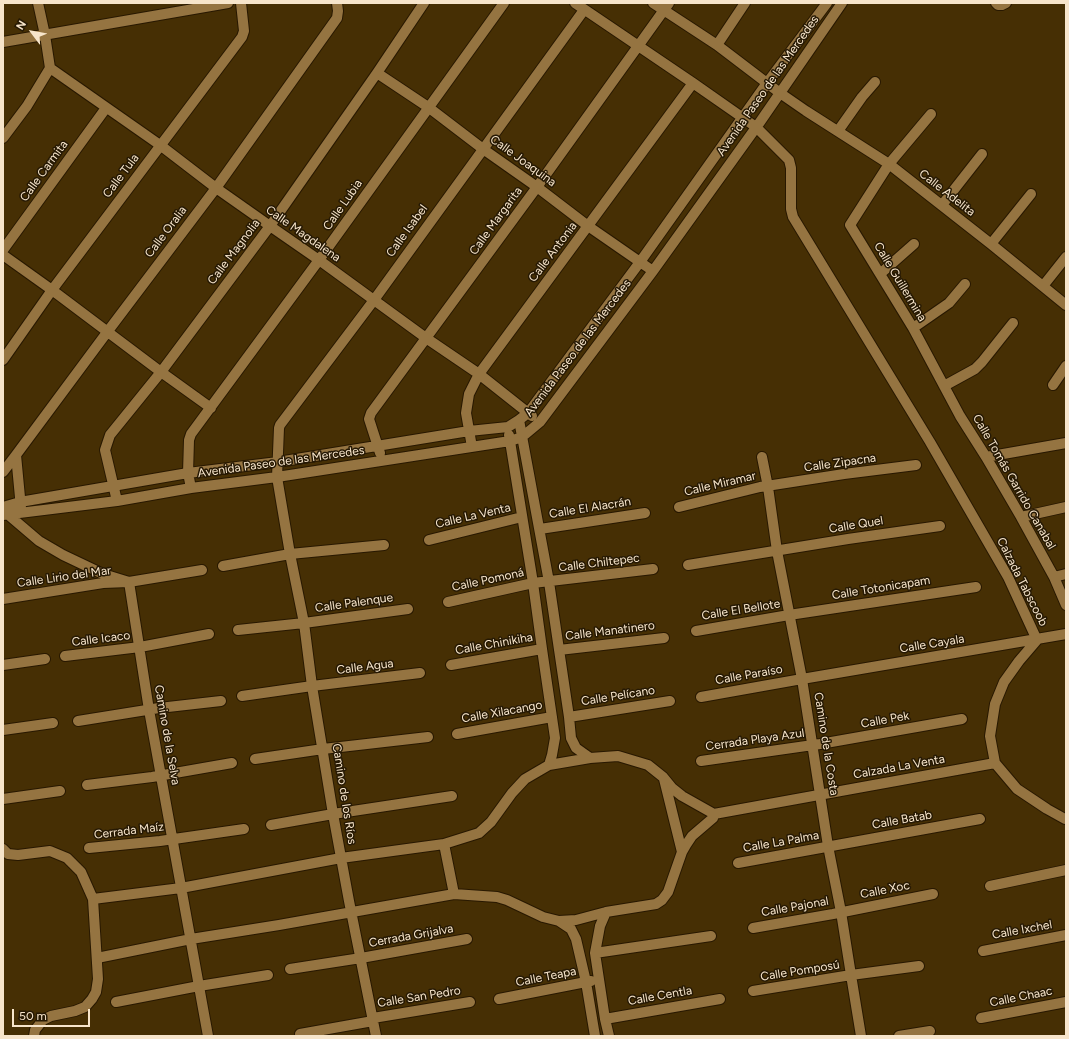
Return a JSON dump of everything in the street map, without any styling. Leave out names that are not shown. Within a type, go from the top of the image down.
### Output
[{"type":"street","points":[[3,138],[27,106],[50,68],[38,3]]},
{"type":"street","points":[[3,42],[228,3]]},
{"type":"street","name":"Calle Tula","points":[[3,360],[52,290],[242,38],[244,31],[241,3]]},
{"type":"street","name":"Calle Oralia","points":[[3,472],[216,188],[337,18],[337,3]]},
{"type":"street","name":"Calle Magnolia","points":[[117,501],[106,450],[110,435],[161,372],[270,226],[378,74],[424,3]]},
{"type":"street","name":"Calle Lubia","points":[[191,488],[188,473],[191,434],[319,260],[504,3]]},
{"type":"street","points":[[575,3],[756,127]]},
{"type":"street","points":[[653,3],[667,6],[717,46],[780,92]]},
{"type":"street","points":[[717,46],[745,3]]},
{"type":"street","name":"Avenida Paseo de las Mercedes","points":[[4,512],[114,486],[188,473],[278,462],[469,431],[508,427],[528,413],[640,262],[767,83],[827,3]]},
{"type":"street","name":"Avenida Paseo de las Mercedes","points":[[21,507],[117,501],[191,488],[278,477],[510,441],[522,437],[540,422],[653,271],[842,3]]},
{"type":"street","name":"Calle Margarita","points":[[383,460],[370,419],[371,413],[537,187],[667,6]]},
{"type":"street","name":"Calle Isabel","points":[[290,554],[278,477],[280,425],[374,300],[584,10]]},
{"type":"street","name":"Calle Magdalena","points":[[50,68],[160,145],[216,188],[319,260],[426,338],[479,374],[540,422]]},
{"type":"street","name":"Calle Joaquina","points":[[378,74],[428,107],[588,226],[653,271]]},
{"type":"street","points":[[838,131],[862,97],[876,82]]},
{"type":"street","name":"Calle Antonia","points":[[472,446],[466,413],[469,394],[479,374],[693,83]]},
{"type":"street","name":"Calle Adelita","points":[[780,92],[806,111],[889,164],[1066,305]]},
{"type":"street","name":"Calle Carmita","points":[[3,250],[106,108]]},
{"type":"street","points":[[889,164],[931,114]]},
{"type":"street","name":"Calzada Tabscoob","points":[[756,127],[789,160],[791,168],[791,209],[793,217],[930,442],[1008,577],[1037,640],[1004,682],[995,704],[990,736],[994,763]]},
{"type":"street","points":[[942,205],[982,154]]},
{"type":"street","name":"Calle Guillermina","points":[[889,164],[850,225],[913,328],[960,416]]},
{"type":"street","points":[[991,244],[1031,194]]},
{"type":"street","points":[[880,274],[914,244]]},
{"type":"street","points":[[3,255],[211,408]]},
{"type":"street","points":[[1043,286],[1066,257]]},
{"type":"street","points":[[913,328],[949,303],[965,284]]},
{"type":"street","points":[[944,386],[974,369],[982,362],[1013,323]]},
{"type":"street","points":[[1053,385],[1066,366]]},
{"type":"street","name":"Calle Tomás Garrido Canabal","points":[[960,416],[1021,517],[1054,577],[1066,605]]},
{"type":"street","points":[[519,420],[549,582],[571,738],[576,748],[590,758]]},
{"type":"street","points":[[508,427],[533,584],[555,738],[549,764]]},
{"type":"street","points":[[986,457],[1066,443]]},
{"type":"street","points":[[16,455],[21,507]]},
{"type":"street","name":"Camino de la Costa","points":[[762,457],[768,486],[777,551],[802,679],[828,846],[842,912],[861,1036]]},
{"type":"street","name":"Calle Zipacna","points":[[768,486],[844,474],[916,465]]},
{"type":"street","name":"Calle Miramar","points":[[679,507],[768,486]]},
{"type":"street","points":[[1021,517],[1066,507]]},
{"type":"street","points":[[4,512],[39,541],[63,556],[103,574],[128,582]]},
{"type":"street","name":"Calle El Alacrán","points":[[540,529],[645,513]]},
{"type":"street","name":"Calle La Venta","points":[[429,540],[522,517]]},
{"type":"street","name":"Calle Quel","points":[[688,565],[940,526]]},
{"type":"street","points":[[223,566],[290,554],[384,545]]},
{"type":"street","name":"Camino de los Ríos","points":[[290,554],[304,623],[312,686],[333,814],[376,1036]]},
{"type":"street","name":"Calle Chiltepec","points":[[533,584],[653,569]]},
{"type":"street","name":"Calle Lirio del Mar","points":[[3,599],[103,584],[128,582],[202,570]]},
{"type":"street","points":[[1054,577],[1066,574]]},
{"type":"street","name":"Camino de la Selva","points":[[128,582],[140,647],[149,710],[208,1036]]},
{"type":"street","name":"Calle Pomoná","points":[[448,602],[533,584]]},
{"type":"street","name":"Calle Totonicapam","points":[[789,615],[976,587]]},
{"type":"street","name":"Calle Palenque","points":[[238,630],[408,609]]},
{"type":"street","name":"Calle El Bellote","points":[[696,631],[789,615]]},
{"type":"street","name":"Calle Icaco","points":[[65,656],[140,647],[209,634]]},
{"type":"street","name":"Calle Cayala","points":[[802,679],[1066,634]]},
{"type":"street","name":"Calle Manatinero","points":[[559,650],[664,638]]},
{"type":"street","name":"Calle Chinikiha","points":[[450,665],[542,649]]},
{"type":"street","points":[[3,665],[45,659]]},
{"type":"street","name":"Calle Agua","points":[[242,696],[420,673]]},
{"type":"street","name":"Calle Paraíso","points":[[700,697],[802,679]]},
{"type":"street","points":[[78,721],[221,701]]},
{"type":"street","name":"Calle Pelícano","points":[[569,717],[670,701]]},
{"type":"street","name":"Calle Xilacango","points":[[456,734],[552,717]]},
{"type":"street","name":"Calle Pek","points":[[812,745],[962,719]]},
{"type":"street","points":[[3,730],[53,723]]},
{"type":"street","points":[[255,759],[428,736]]},
{"type":"street","name":"Cerrada Playa Azul","points":[[702,761],[812,745]]},
{"type":"street","points":[[93,899],[181,888],[341,858],[444,844],[479,832],[491,822],[512,793],[525,780],[549,764],[590,758],[618,756],[648,765],[663,777],[672,788],[682,796],[714,814],[713,818],[692,836],[682,852],[668,892],[662,900],[656,904],[606,912],[576,920],[559,921],[543,917],[507,900],[497,897],[454,894],[191,939],[97,958]]},
{"type":"street","points":[[87,785],[161,775],[232,763]]},
{"type":"street","points":[[994,763],[1017,789],[1047,809],[1066,819],[1066,822]]},
{"type":"street","name":"Calzada La Venta","points":[[714,814],[994,763]]},
{"type":"street","points":[[663,777],[682,852]]},
{"type":"street","points":[[3,799],[60,791]]},
{"type":"street","points":[[271,825],[452,796]]},
{"type":"street","name":"Calle Batab","points":[[828,846],[980,819]]},
{"type":"street","name":"Cerrada Maíz","points":[[89,848],[160,841],[244,830]]},
{"type":"street","points":[[444,844],[454,894]]},
{"type":"street","name":"Calle La Palma","points":[[738,863],[828,846]]},
{"type":"street","points":[[3,849],[8,854],[18,855],[50,851],[67,858],[81,872],[93,899],[98,979],[96,992],[85,1007],[76,1011],[51,1016],[43,1020],[35,1030],[34,1036]]},
{"type":"street","points":[[990,886],[1066,870]]},
{"type":"street","name":"Calle Xoc","points":[[842,912],[933,894]]},
{"type":"street","points":[[606,912],[600,926],[595,953],[609,1036]]},
{"type":"street","name":"Calle Pajonal","points":[[753,928],[842,912]]},
{"type":"street","points":[[559,921],[572,929],[576,939],[586,982],[595,1036]]},
{"type":"street","name":"Calle Ixchel","points":[[983,950],[1066,935]]},
{"type":"street","points":[[595,953],[711,936]]},
{"type":"street","name":"Cerrada Grijalva","points":[[290,969],[467,939]]},
{"type":"street","name":"Calle Pomposú","points":[[753,991],[851,975],[919,966]]},
{"type":"street","points":[[116,1002],[199,986],[268,975]]},
{"type":"street","name":"Calle Teapa","points":[[499,999],[599,980]]},
{"type":"street","name":"Calle Centla","points":[[605,1019],[720,999]]},
{"type":"street","name":"Calle San Pedro","points":[[300,1034],[373,1019],[470,1002]]},
{"type":"street","name":"Calle Chaac","points":[[981,1018],[1066,1002]]},
{"type":"street","points":[[900,1036],[930,1031]]}]
